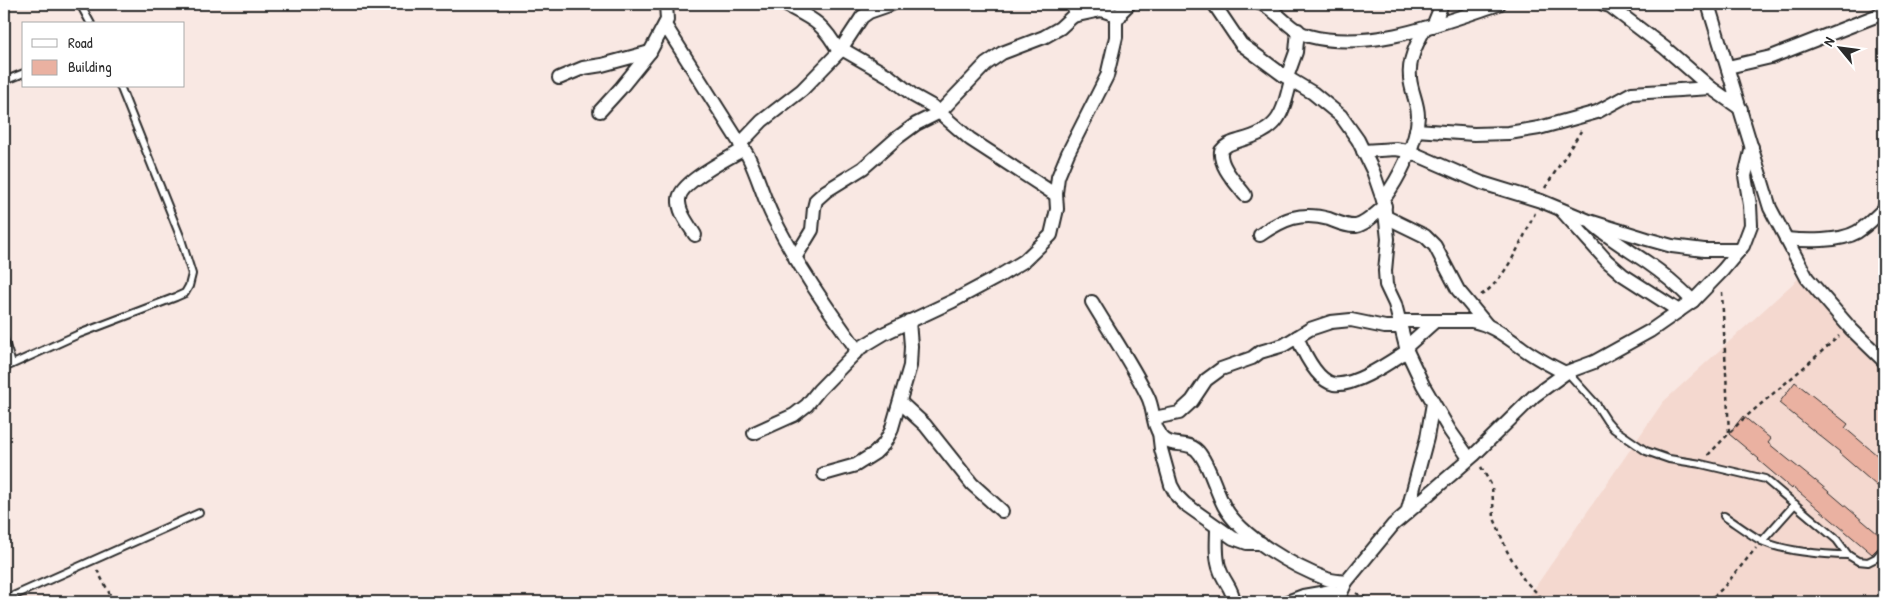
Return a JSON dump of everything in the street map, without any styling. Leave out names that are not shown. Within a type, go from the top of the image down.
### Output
[{"type":"street","points":[[600,111],[650,52],[667,20],[666,4]]},
{"type":"street","points":[[784,4],[810,17],[821,26],[840,50],[889,76],[914,96],[940,112],[970,139],[1056,195]]},
{"type":"street","points":[[695,235],[680,207],[679,198],[689,184],[742,147],[762,121],[802,90],[840,50],[862,17],[869,12],[892,4]]},
{"type":"street","points":[[795,258],[812,230],[816,200],[826,191],[863,168],[896,138],[916,124],[940,112],[986,64],[1002,54],[1044,37],[1060,28],[1073,16],[1078,4]]},
{"type":"street","points":[[754,433],[794,415],[808,405],[819,390],[858,351],[885,333],[953,301],[1024,261],[1051,235],[1057,209],[1058,177],[1107,76],[1116,37],[1116,22],[1129,4]]},
{"type":"street","points":[[1214,4],[1241,44],[1289,79],[1313,93],[1341,116],[1358,140],[1373,172],[1384,208],[1388,239],[1385,272],[1386,285],[1395,304],[1406,349],[1433,403],[1472,457]]},
{"type":"street","points":[[1262,4],[1269,7],[1291,26],[1307,36],[1352,40],[1389,36],[1429,27],[1499,4]]},
{"type":"street","points":[[1260,234],[1287,219],[1300,216],[1314,215],[1350,226],[1357,226],[1384,208],[1416,130],[1418,114],[1410,77],[1411,58],[1442,4]]},
{"type":"street","points":[[1603,4],[1610,6],[1665,48],[1711,88],[1741,110]]},
{"type":"street","points":[[1708,4],[1770,208],[1807,278],[1849,326],[1884,361]]},
{"type":"street","points":[[1073,16],[1101,10],[1120,16]]},
{"type":"street","points":[[1728,67],[1771,57],[1876,16],[1884,11]]},
{"type":"street","points":[[665,25],[742,147],[757,174],[772,216],[795,258],[858,351]]},
{"type":"street","points":[[1244,195],[1222,159],[1221,151],[1227,144],[1254,137],[1273,126],[1284,107],[1296,52],[1298,30]]},
{"type":"street","points":[[559,78],[583,68],[650,52]]},
{"type":"street","points":[[1416,130],[1474,134],[1509,133],[1540,128],[1590,115],[1632,93],[1711,88]]},
{"type":"street","points":[[1321,602],[1340,589],[1393,525],[1472,457],[1534,396],[1566,373],[1594,362],[1650,331],[1693,301],[1721,273],[1743,246],[1751,225],[1745,176],[1752,147]]},
{"type":"street","points":[[1364,152],[1396,149],[1408,151],[1482,183],[1540,200],[1589,221],[1672,246],[1704,250],[1740,250]]},
{"type":"street","points":[[1384,208],[1425,236],[1435,246],[1458,290],[1487,324]]},
{"type":"street","points":[[1786,239],[1806,241],[1848,236],[1857,232],[1884,208]]},
{"type":"street","points":[[1560,209],[1607,261],[1624,275],[1679,311]]},
{"type":"street","points":[[1589,221],[1667,278],[1693,301]]},
{"type":"street","points":[[1092,302],[1132,366],[1150,400],[1159,432],[1161,449],[1172,485],[1178,496],[1185,504],[1233,538],[1261,543]]},
{"type":"street","points":[[1154,418],[1179,413],[1192,401],[1206,380],[1221,369],[1252,358],[1260,352],[1284,345],[1310,329],[1331,322],[1351,320],[1385,327],[1434,322],[1472,321],[1487,324],[1504,333],[1545,363],[1566,373]]},
{"type":"street","points":[[824,474],[856,465],[875,453],[884,444],[891,431],[910,366],[912,346],[909,321]]},
{"type":"street","points":[[1297,337],[1307,358],[1316,371],[1332,384],[1347,384],[1393,360],[1434,322]]},
{"type":"street","points":[[900,402],[925,425],[972,484],[1002,511]]},
{"type":"street","points":[[1407,513],[1427,438],[1433,403]]},
{"type":"street","points":[[1159,432],[1167,441],[1179,445],[1188,444],[1196,448],[1208,468],[1224,506],[1234,521],[1261,543],[1301,568],[1329,580],[1340,589]]},
{"type":"street","points":[[1217,527],[1220,570],[1232,590],[1234,602]]},
{"type":"street","points":[[1287,602],[1304,596],[1340,589]]},
{"type":"lane","points":[[80,4],[90,22]]},
{"type":"lane","points":[[4,81],[22,74]]},
{"type":"lane","points":[[4,368],[79,334],[186,293],[189,286],[192,274],[180,236],[121,88]]},
{"type":"lane","points":[[4,339],[12,364]]},
{"type":"lane","points":[[1566,373],[1596,404],[1607,421],[1627,439],[1646,451],[1669,459],[1701,464],[1765,479],[1837,540],[1848,555],[1858,561],[1868,562],[1876,558],[1884,549]]},
{"type":"lane","points":[[1762,541],[1795,504]]},
{"type":"lane","points":[[4,600],[199,513]]},
{"type":"lane","points":[[1724,516],[1762,541],[1770,544],[1812,552],[1848,555]]},
{"type":"path","points":[[1468,302],[1484,294],[1495,283],[1524,236],[1540,200],[1590,115]]},
{"type":"path","points":[[1721,273],[1729,433]]},
{"type":"path","points":[[1701,464],[1729,433],[1849,326]]},
{"type":"path","points":[[1472,457],[1492,486],[1494,518],[1507,551],[1524,580],[1546,602]]},
{"type":"path","points":[[1707,602],[1722,588],[1762,541]]},
{"type":"path","points":[[92,560],[114,602]]},
{"type":"path","points":[[1340,589],[1372,602]]},
{"type":"shaded area","points":[[1799,278],[1884,361],[1884,602],[1525,602],[1663,402]]},
{"type":"building","points":[[1795,382],[1848,424],[1845,428],[1884,461],[1884,492],[1840,452],[1779,403]]},
{"type":"building","points":[[1743,416],[1771,439],[1768,443],[1884,539],[1884,544],[1872,554],[1793,487],[1792,489],[1729,434]]}]
